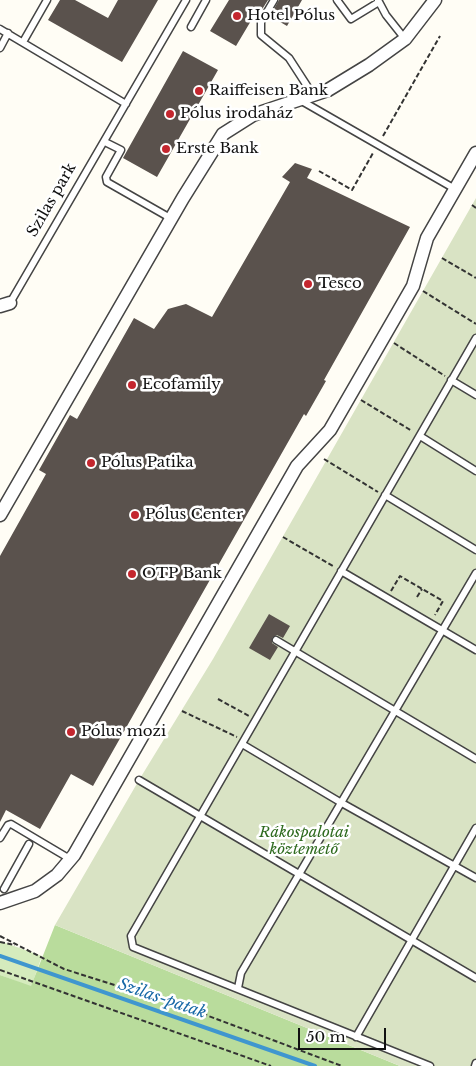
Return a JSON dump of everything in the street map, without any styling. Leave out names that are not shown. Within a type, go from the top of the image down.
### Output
[{"type":"street","points":[[0,516],[223,134],[253,115],[313,95],[339,84],[405,39],[435,0]]},
{"type":"street","points":[[0,903],[34,891],[57,875],[70,859],[297,466],[330,430],[408,295],[413,286],[427,238],[476,153]]},
{"type":"lane","points":[[23,42],[47,0]]},
{"type":"lane","name":"Szilas park","points":[[5,304],[105,142],[186,0]]},
{"type":"lane","points":[[191,28],[206,0]]},
{"type":"lane","points":[[274,0],[261,22],[262,35],[285,53],[313,95]]},
{"type":"lane","points":[[337,0],[351,19],[379,1],[386,15],[405,39]]},
{"type":"lane","points":[[0,29],[126,104]]},
{"type":"lane","points":[[0,48],[8,33]]},
{"type":"lane","points":[[299,99],[455,189]]},
{"type":"lane","points":[[105,142],[121,150],[106,177],[107,182],[172,219]]},
{"type":"lane","points":[[430,1066],[133,947],[131,936],[476,338]]},
{"type":"lane","points":[[451,380],[476,395]]},
{"type":"lane","points":[[420,436],[476,471]]},
{"type":"lane","points":[[385,495],[476,550]]},
{"type":"lane","points":[[341,571],[476,650]]},
{"type":"lane","points":[[238,988],[241,973],[476,573]]},
{"type":"lane","points":[[276,640],[476,758]]},
{"type":"lane","points":[[243,742],[340,802],[476,878]]},
{"type":"lane","points":[[139,780],[476,978]]},
{"type":"lane","points":[[0,838],[8,825],[12,824],[70,859]]},
{"type":"lane","points":[[356,1037],[476,828]]},
{"type":"lane","points":[[4,889],[29,844]]},
{"type":"path","points":[[319,171],[352,190],[440,36]]},
{"type":"path","points":[[472,205],[476,208]]},
{"type":"path","points":[[442,258],[476,278]]},
{"type":"path","points":[[423,292],[476,324]]},
{"type":"path","points":[[393,343],[451,380]]},
{"type":"path","points":[[361,400],[420,436]]},
{"type":"path","points":[[324,459],[385,495]]},
{"type":"path","points":[[283,537],[341,571]]},
{"type":"path","points":[[386,598],[400,576],[443,601],[430,623]]},
{"type":"path","points":[[417,597],[422,589]]},
{"type":"path","points":[[218,699],[256,719]]},
{"type":"path","points":[[182,711],[243,742]]},
{"type":"path","points":[[0,936],[64,969],[187,1008],[342,1066]]},
{"type":"path","points":[[0,942],[18,945]]},
{"type":"path","points":[[0,970],[271,1066]]},
{"type":"green space","name":"Rákospalotai köztemető","points":[[476,198],[476,1066],[400,1066],[55,925],[139,780],[213,659]]},
{"type":"green space","points":[[55,925],[400,1066],[0,1066],[0,975],[31,986]]},
{"type":"green space","points":[[0,941],[42,956],[31,987],[0,975]]},
{"type":"building","points":[[60,0],[75,0],[108,18],[118,0],[158,0],[122,62],[48,20]]},
{"type":"building","name":"Hotel Pólus","points":[[229,0],[268,0],[261,11],[258,9],[236,46],[210,31]]},
{"type":"building","points":[[279,0],[302,0],[287,26],[270,16]]},
{"type":"building","name":"Pólus irodaház","points":[[183,51],[218,70],[157,177],[123,158]]},
{"type":"building","name":"Pólus Center","points":[[295,163],[312,169],[307,178],[410,227],[324,380],[326,381],[306,416],[304,414],[93,786],[71,774],[40,829],[6,810],[0,822],[0,556],[46,474],[39,470],[70,415],[77,419],[134,318],[154,329],[168,309],[186,304],[212,317],[290,182],[282,177]]},
{"type":"building","points":[[269,614],[290,626],[283,638],[277,635],[272,638],[272,643],[278,647],[270,660],[249,648]]},
{"type":"waterway","name":"Szilas-patak","points":[[0,956],[315,1066]]},
{"type":"place","name":"Hotel Pólus","points":[[237,16]]},
{"type":"place","name":"Raiffeisen Bank","points":[[199,91]]},
{"type":"place","name":"Pólus irodaház","points":[[170,114]]},
{"type":"place","name":"Erste Bank","points":[[166,149]]},
{"type":"place","name":"Tesco","points":[[308,284]]},
{"type":"place","name":"Ecofamily","points":[[132,385]]},
{"type":"place","name":"Pólus Patika","points":[[91,463]]},
{"type":"place","name":"Pólus Center","points":[[135,515]]},
{"type":"place","name":"OTP Bank","points":[[132,574]]},
{"type":"place","name":"Pólus mozi","points":[[71,732]]}]
